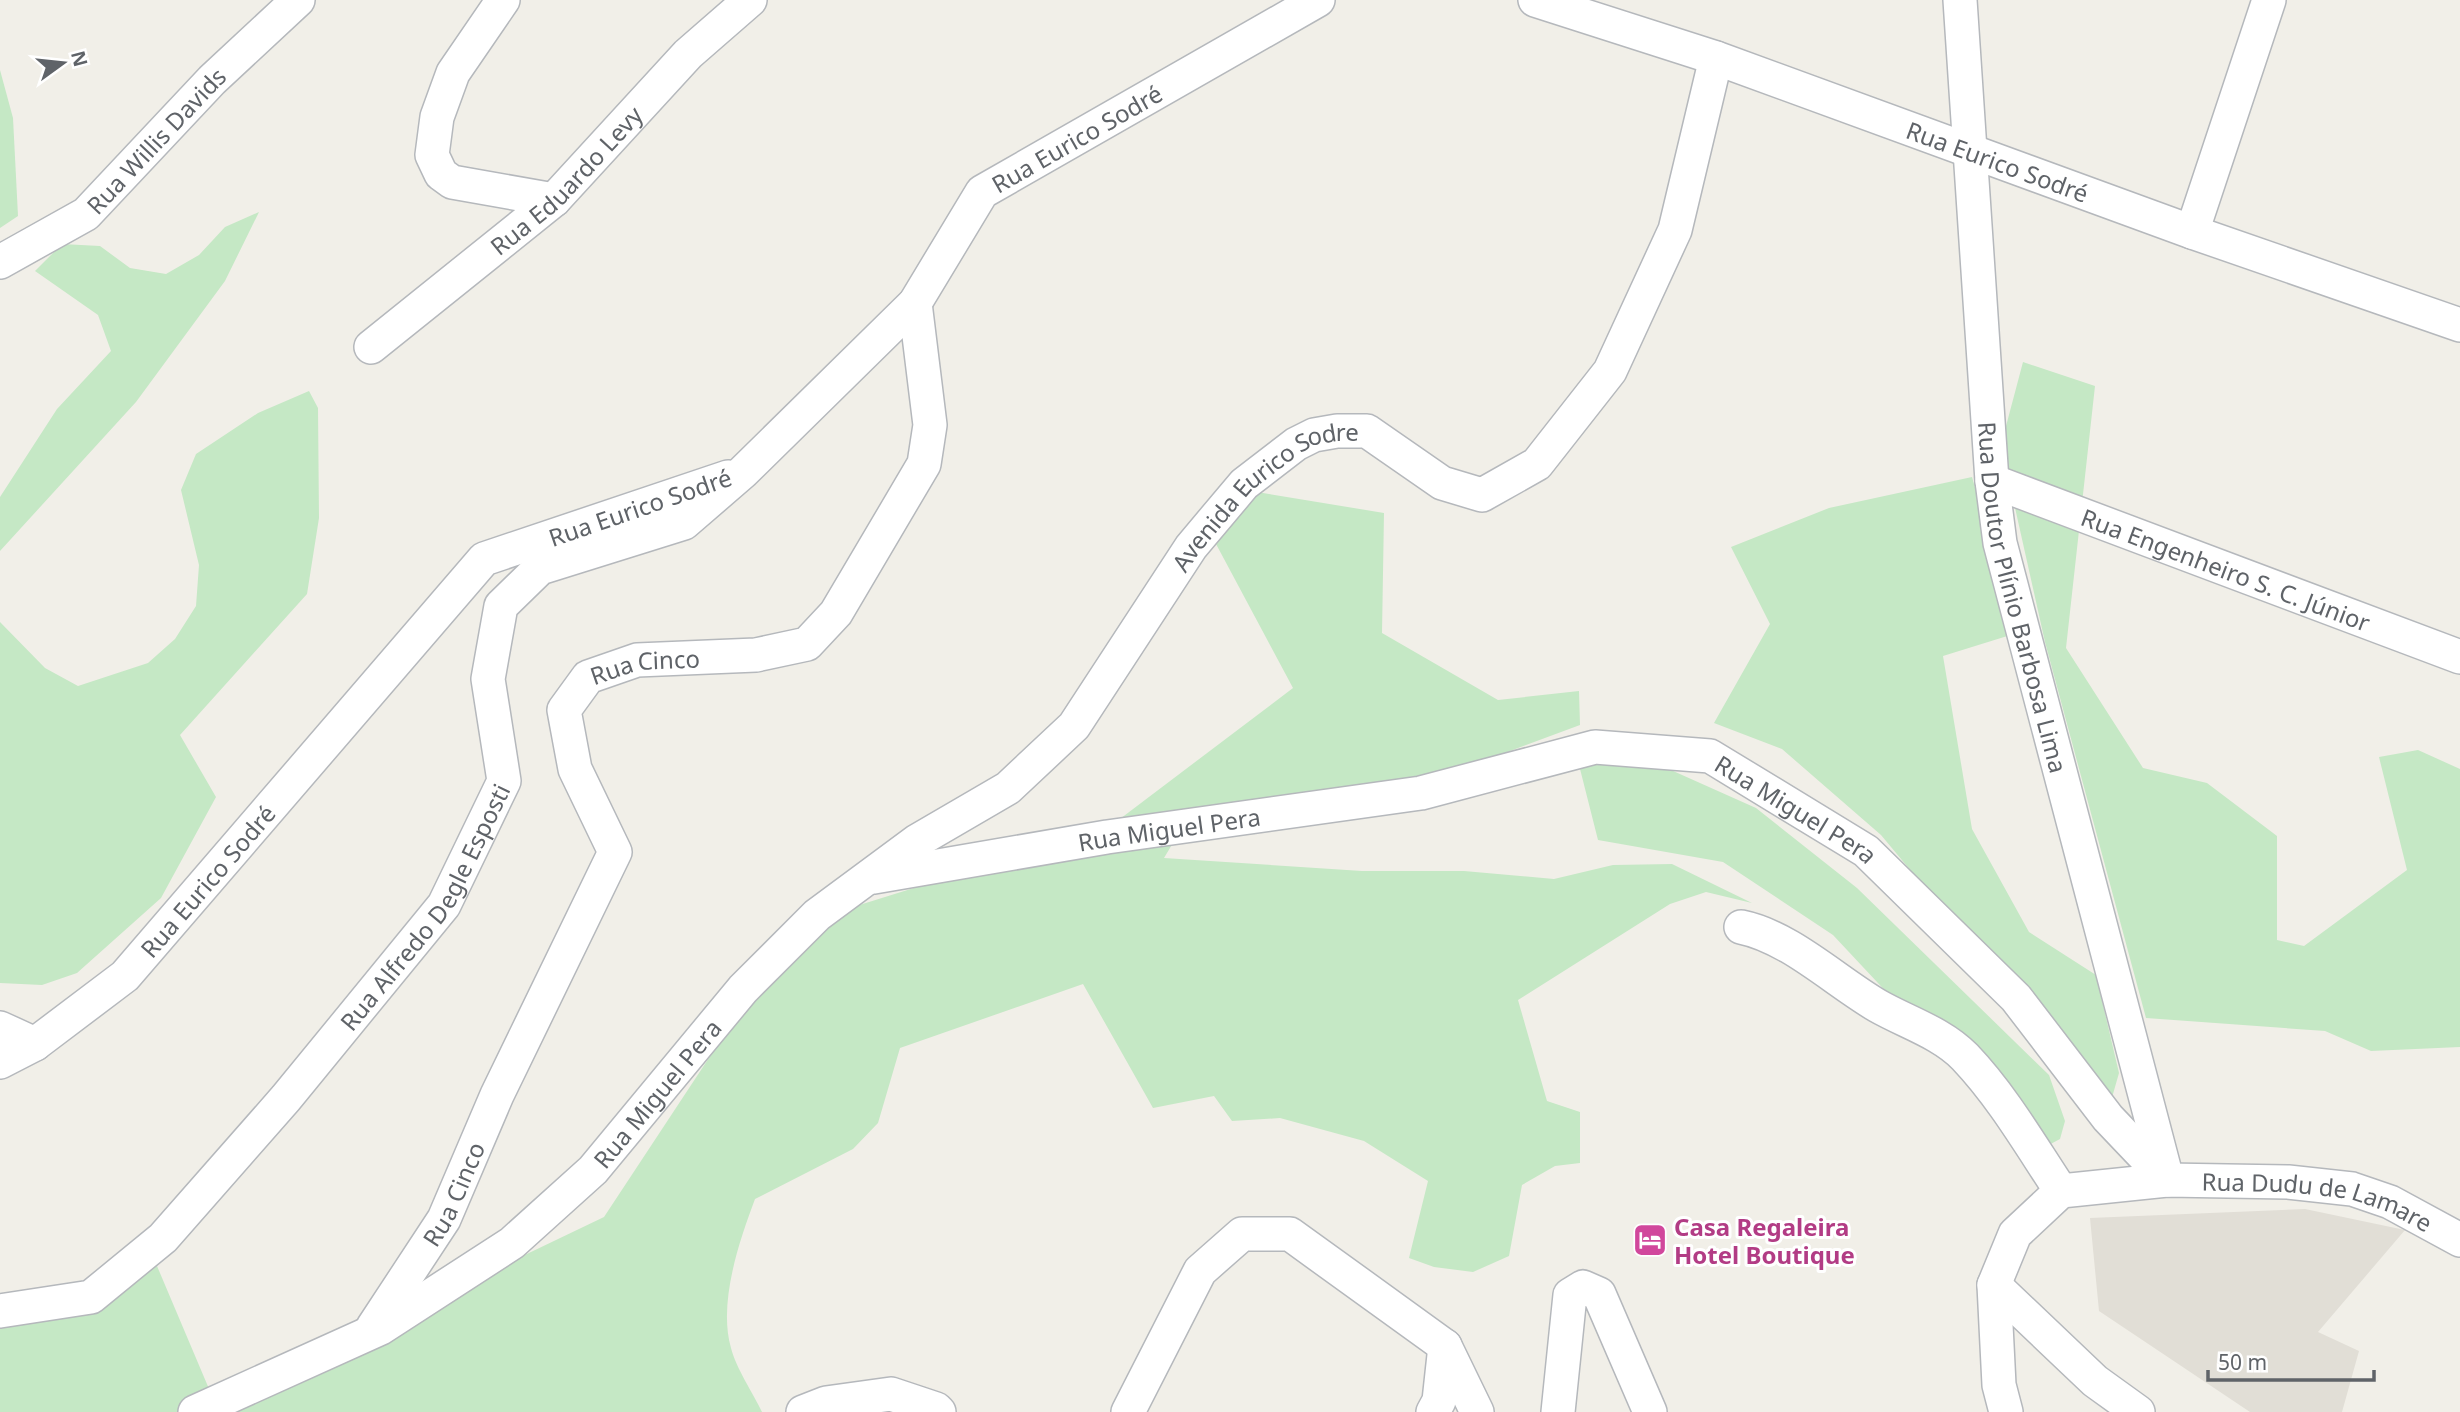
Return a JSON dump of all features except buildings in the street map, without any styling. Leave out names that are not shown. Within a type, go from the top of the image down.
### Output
[{"type":"street","name":"Rua Willis Davids","points":[[0,262],[86,214],[212,80],[298,0]]},
{"type":"street","points":[[502,0],[453,74],[437,117],[432,155],[441,174],[452,182],[554,200]]},
{"type":"street","name":"Rua Eduardo Levy","points":[[371,346],[554,200],[688,54],[750,0]]},
{"type":"street","name":"Rua Eurico Sodré","points":[[0,1062],[35,1044],[125,976],[484,559],[743,472],[915,303],[982,191],[1318,0]]},
{"type":"street","name":"Rua Eurico Sodré","points":[[1535,0],[1716,58],[2192,232],[2460,325]]},
{"type":"street","name":"Rua Doutor Plínio Barbosa Lima","points":[[1960,0],[1992,481],[2000,542],[2167,1180]]},
{"type":"street","points":[[2192,232],[2269,0]]},
{"type":"street","name":"Avenida Eurico Sodre","points":[[867,878],[917,841],[1008,788],[1074,726],[1191,547],[1244,484],[1296,444],[1314,435],[1367,431],[1442,483],[1482,495],[1537,464],[1610,370],[1675,230],[1716,58]]},
{"type":"street","name":"Rua Cinco","points":[[368,1334],[444,1219],[496,1095],[614,852],[575,769],[565,710],[588,677],[637,660],[756,656],[807,643],[836,613],[924,464],[930,425],[915,303]]},
{"type":"street","name":"Rua Alfredo Degle Esposti","points":[[0,1311],[91,1297],[163,1238],[286,1098],[444,905],[503,781],[488,679],[501,606],[540,568],[684,523],[743,472]]},
{"type":"street","name":"Rua Engenheiro S. C. Júnior","points":[[1992,481],[2460,657]]},
{"type":"street","name":"Rua Miguel Pera","points":[[195,1412],[368,1334],[512,1243],[593,1170],[743,989],[817,915],[867,878],[1107,837],[1421,793],[1595,747],[1710,756],[1866,851],[2016,998],[2108,1118],[2167,1180]]},
{"type":"street","points":[[1741,927],[1769,936],[1877,1006],[1948,1043],[1964,1056],[2010,1112],[2061,1191],[2015,1234],[1994,1285],[1999,1385],[2006,1412]]},
{"type":"street","points":[[0,1028],[35,1044]]},
{"type":"street","name":"Rua Dudu de Lamare","points":[[2061,1191],[2167,1180],[2288,1182],[2352,1189],[2390,1202],[2460,1240]]},
{"type":"street","points":[[1128,1412],[1200,1270],[1242,1234],[1290,1234],[1445,1346],[1476,1412]]},
{"type":"street","points":[[1994,1285],[2095,1381],[2138,1412]]},
{"type":"street","points":[[1558,1412],[1570,1295],[1583,1287],[1599,1294],[1650,1412]]},
{"type":"street","points":[[1433,1412],[1439,1401],[1445,1346]]},
{"type":"street","points":[[803,1412],[826,1403],[891,1394],[939,1412]]},
{"type":"shaded area","points":[[2305,1209],[2405,1230],[2318,1332],[2359,1351],[2342,1412],[2250,1412],[2099,1311],[2090,1218]]},
{"type":"green space","points":[[0,70],[13,118],[18,216],[0,228]]},
{"type":"green space","points":[[259,212],[225,281],[136,402],[0,551],[0,497],[57,409],[111,351],[98,315],[35,271],[62,244],[100,246],[130,268],[166,274],[199,255],[225,227]]},
{"type":"green space","points":[[2023,362],[2095,386],[2066,648],[2143,768],[2207,783],[2277,836],[2277,940],[2304,946],[2407,870],[2379,757],[2418,750],[2460,769],[2460,1047],[2371,1051],[2325,1031],[2146,1018],[2045,642],[2001,445]]},
{"type":"green space","points":[[309,391],[318,408],[319,518],[307,594],[180,735],[216,797],[161,898],[77,973],[42,985],[0,983],[0,622],[45,668],[78,686],[148,663],[175,639],[196,606],[199,565],[181,490],[196,454],[258,413]]},
{"type":"green space","points":[[1972,477],[2017,633],[1943,656],[1972,829],[2029,932],[2096,975],[2119,1073],[2109,1108],[1881,835],[1782,749],[1714,723],[1770,624],[1731,547],[1829,508]]},
{"type":"green space","points":[[1257,492],[1384,513],[1382,633],[1498,700],[1579,691],[1580,725],[1432,780],[1186,821],[1164,858],[1362,871],[1464,871],[1554,879],[1613,865],[1672,864],[1752,903],[1706,892],[1670,904],[1518,1000],[1547,1101],[1580,1112],[1580,1163],[1555,1166],[1522,1185],[1509,1256],[1473,1272],[1434,1267],[1409,1258],[1428,1181],[1364,1141],[1280,1118],[1232,1121],[1214,1096],[1153,1108],[1083,984],[900,1048],[878,1123],[853,1149],[755,1199],[732,1273],[727,1312],[733,1356],[762,1412],[0,1412],[0,1323],[93,1302],[157,1266],[215,1403],[604,1217],[763,976],[853,907],[1026,853],[1067,859],[1293,688],[1208,529]]},
{"type":"green space","points":[[1577,757],[1644,758],[1756,808],[1857,888],[2049,1075],[2065,1121],[2060,1139],[2043,1148],[1936,1045],[1833,935],[1723,862],[1598,840]]},
{"type":"place","name":"Casa Regaleira Hotel Boutique","points":[[1650,1240]]}]
